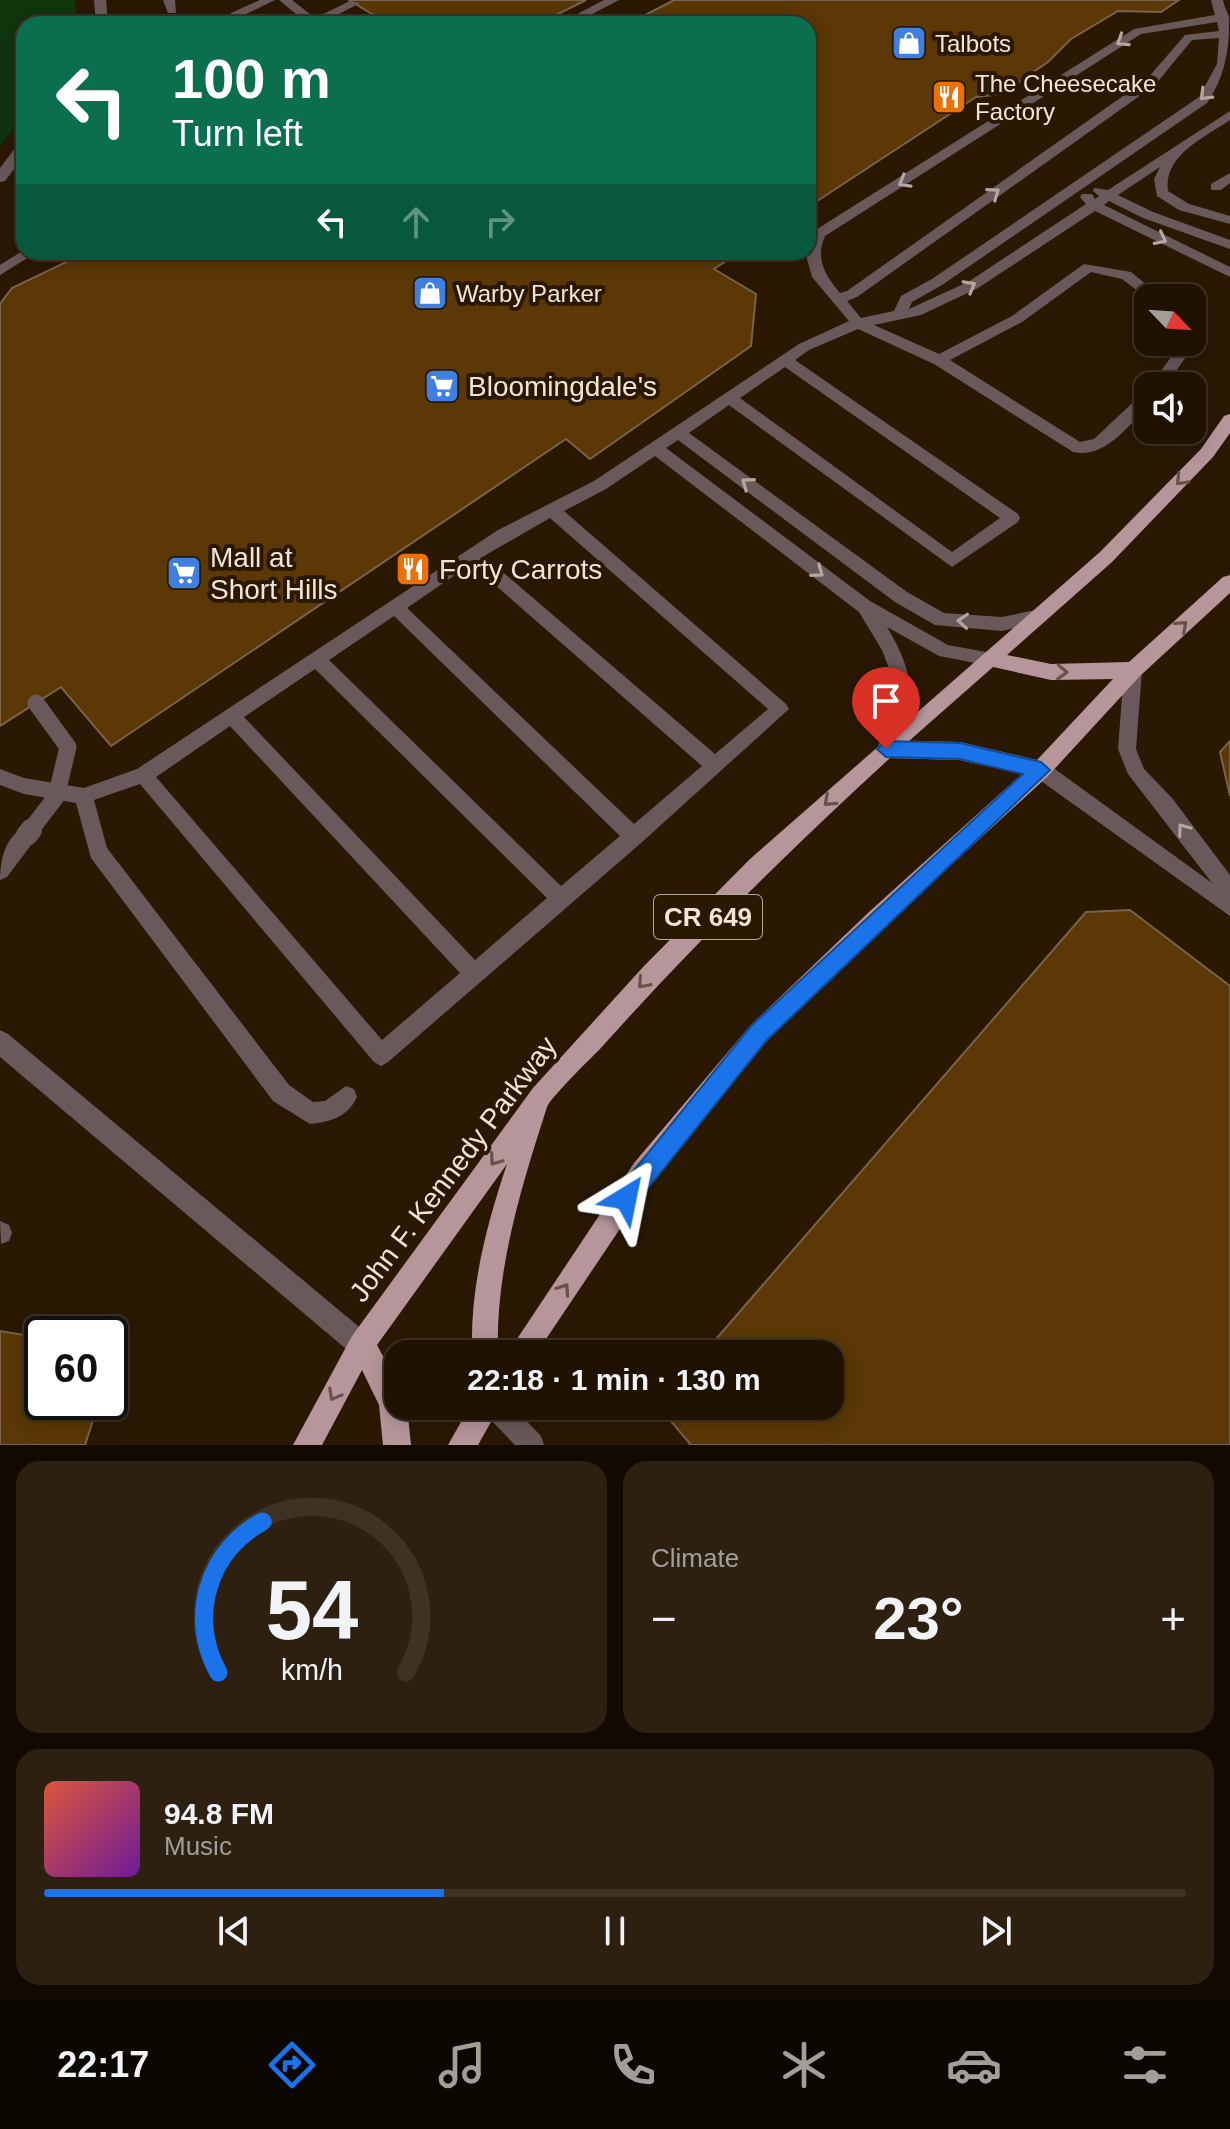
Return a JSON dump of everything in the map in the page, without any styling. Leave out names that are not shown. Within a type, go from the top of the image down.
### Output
[{"type":"main road","name":"John F. Kennedy Parkway","points":[[307,1445],[361,1345],[541,1096],[652,974],[748,877],[886,749],[1106,557],[1197,464],[1230,420]]},
{"type":"main road","points":[[529,1340],[643,1172],[758,1034],[877,919],[1041,770],[1133,670],[1230,582]]},
{"type":"main road","points":[[991,659],[1051,672],[1133,670]]},
{"type":"main road","points":[[886,749],[960,751],[1041,770]]},
{"type":"main road","points":[[484,1340],[482,1324],[487,1280],[541,1096]]},
{"type":"main road","points":[[361,1345],[384,1379],[394,1407],[397,1445]]},
{"type":"main road","points":[[462,1445],[477,1420]]},
{"type":"street","points":[[0,178],[16,157]]},
{"type":"street","points":[[0,1042],[361,1345]]},
{"type":"lane","points":[[231,16],[269,0]]},
{"type":"lane","points":[[285,0],[305,16]]},
{"type":"lane","points":[[580,16],[613,0]]},
{"type":"lane","points":[[899,316],[906,299],[1203,100],[1224,73],[1230,34],[1217,0]]},
{"type":"lane","points":[[328,16],[354,3]]},
{"type":"lane","points":[[816,241],[819,234],[1138,31],[1224,17]]},
{"type":"lane","points":[[1151,27],[1182,46]]},
{"type":"lane","points":[[837,299],[852,294],[1151,82],[1189,37],[1230,34]]},
{"type":"lane","points":[[0,777],[24,786],[84,796],[143,775],[472,555],[551,509],[600,485],[680,434],[804,347],[858,323],[916,312],[973,285],[1230,115]]},
{"type":"lane","points":[[1173,154],[1160,179],[1162,193],[1184,207],[1230,220]]},
{"type":"lane","points":[[1216,187],[1230,177]]},
{"type":"lane","points":[[1077,186],[1108,193],[1148,215],[1230,245]]},
{"type":"lane","points":[[1077,186],[1092,204],[1230,273]]},
{"type":"lane","points":[[0,271],[17,260]]},
{"type":"lane","points":[[814,260],[819,277],[858,323],[939,360],[1078,448],[1099,444],[1134,410]]},
{"type":"lane","points":[[939,360],[1017,319],[1089,267],[1126,275],[1138,284]]},
{"type":"lane","points":[[1168,372],[1180,356]]},
{"type":"lane","points":[[730,398],[952,561],[1012,518],[785,360]]},
{"type":"lane","points":[[680,434],[901,597],[941,620],[1002,624],[1040,616]]},
{"type":"lane","points":[[657,449],[864,606],[945,651],[991,659]]},
{"type":"lane","points":[[143,775],[381,1055],[780,709],[551,509]]},
{"type":"lane","points":[[472,555],[715,766]]},
{"type":"lane","points":[[864,606],[897,659],[905,691],[901,714],[886,749]]},
{"type":"lane","points":[[395,607],[634,837]]},
{"type":"lane","points":[[316,659],[561,899]]},
{"type":"lane","points":[[1133,670],[1127,749],[1137,774],[1165,804],[1230,891]]},
{"type":"lane","points":[[0,871],[56,797],[68,747],[36,703]]},
{"type":"lane","points":[[232,716],[475,974]]},
{"type":"lane","points":[[1041,770],[1230,907]]},
{"type":"lane","points":[[84,796],[98,852],[281,1093],[310,1113],[330,1111],[346,1097]]},
{"type":"lane","points":[[508,1420],[532,1445]]},
{"type":"green space","points":[[0,0],[75,0],[76,16],[16,16],[16,125],[0,146]]},
{"type":"building","points":[[349,0],[586,0],[554,16],[375,16]]},
{"type":"building","points":[[674,0],[1179,0],[1161,12],[1118,11],[1071,39],[1048,62],[1001,94],[976,97],[816,202],[816,16],[643,16]]},
{"type":"building","name":"Mall at Short Hills","points":[[70,260],[728,260],[714,269],[756,294],[751,346],[590,459],[566,439],[111,746],[61,687],[0,726],[0,304],[12,288]]},
{"type":"building","points":[[1230,741],[1230,796],[1220,752]]},
{"type":"building","points":[[1130,910],[1230,986],[1230,1445],[691,1445],[670,1420],[844,1420],[844,1340],[715,1340],[1086,912]]},
{"type":"building","points":[[0,1331],[24,1335],[24,1420],[93,1420],[85,1445],[0,1445]]},
{"type":"place","name":"Talbots","points":[[909,43]]},
{"type":"place","name":"The Cheesecake Factory","points":[[949,97]]},
{"type":"place","name":"Warby Parker","points":[[430,293]]},
{"type":"place","name":"Bloomingdale's","points":[[442,386]]},
{"type":"place","name":"Forty Carrots","points":[[413,569]]},
{"type":"place","name":"Mall at Short Hills","points":[[184,573]]},
{"type":"route","points":[[626,1198],[643,1172],[758,1034],[877,919],[1041,770],[960,751],[886,749]]}]
